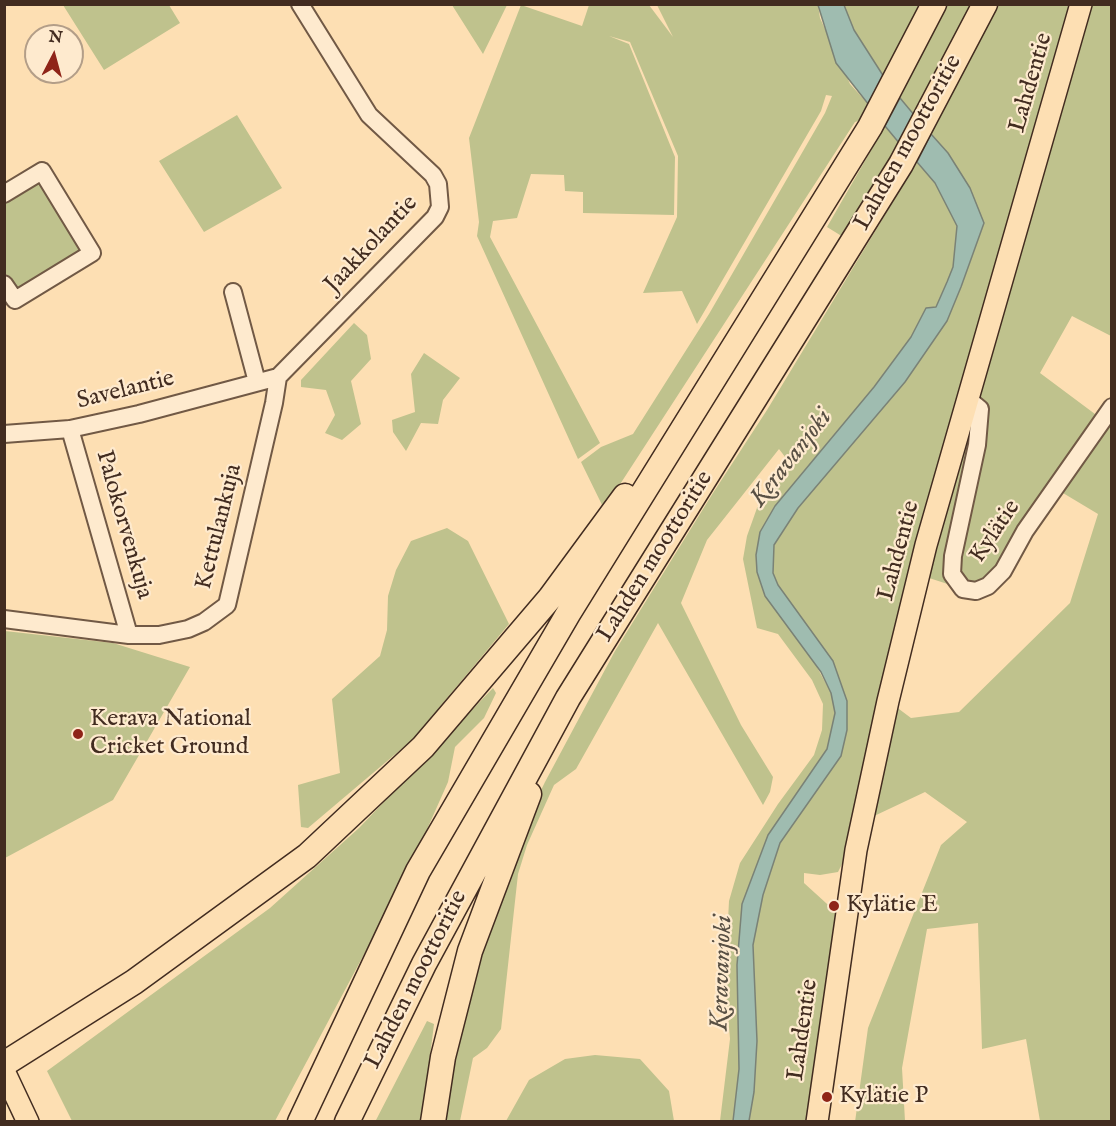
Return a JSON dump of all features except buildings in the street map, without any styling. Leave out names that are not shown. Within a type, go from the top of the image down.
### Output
[{"type":"highway","name":"Lahden moottoritie","points":[[300,1122],[418,871],[568,614],[870,128],[934,4]]},
{"type":"highway","name":"Lahden moottoritie","points":[[347,1122],[424,964],[568,698],[902,164],[985,4]]},
{"type":"highway","points":[[4,1064],[134,982],[307,856],[423,747],[550,598],[622,499],[660,465]]},
{"type":"highway","points":[[433,1122],[443,1057],[470,951],[521,813],[568,698]]},
{"type":"main road","name":"Lahdentie","points":[[817,1122],[856,850],[888,701],[926,545],[1081,4]]},
{"type":"main road","points":[[4,1071],[28,1122]]},
{"type":"street","name":"Jaakkolantie","points":[[278,377],[435,217],[440,207],[438,184],[433,176],[369,115],[300,4]]},
{"type":"street","points":[[4,194],[42,171],[92,253],[15,300],[4,284]]},
{"type":"street","points":[[233,292],[257,382],[278,377]]},
{"type":"street","name":"Kettulankuja","points":[[4,620],[159,636],[188,629],[204,622],[227,604],[278,377]]},
{"type":"street","name":"Savelantie","points":[[4,435],[70,429],[139,414],[257,382]]},
{"type":"street","name":"Kylätie","points":[[969,400],[980,409],[977,445],[953,556],[952,574],[963,589],[976,591],[988,586],[1003,571],[1025,531],[1112,407]]},
{"type":"street","name":"Palokorvenkuja","points":[[70,429],[129,634]]},
{"type":"green space","points":[[63,5],[169,5],[180,23],[104,70],[84,38],[84,24],[75,24]]},
{"type":"green space","points":[[452,5],[507,5],[483,54]]},
{"type":"green space","points":[[521,5],[582,26],[589,5],[649,5],[673,37],[657,5],[818,5],[820,18],[850,84],[869,105],[861,120],[855,122],[604,509],[581,462],[601,447],[633,434],[709,314],[825,113],[832,96],[826,95],[821,111],[697,324],[682,291],[643,293],[677,217],[678,156],[630,42],[609,36],[629,44],[675,157],[674,215],[583,213],[583,192],[565,191],[564,175],[531,174],[517,218],[493,221],[490,237],[600,443],[578,459],[477,236],[479,222],[469,138]]},
{"type":"green space","points":[[844,5],[922,5],[884,77],[854,30]]},
{"type":"green space","points":[[944,5],[971,5],[915,116],[900,98]]},
{"type":"green space","points":[[994,5],[1071,5],[876,709],[847,854],[838,872],[820,875],[804,873],[804,883],[837,913],[808,1121],[749,1122],[757,1041],[753,945],[763,895],[780,843],[841,756],[847,730],[847,701],[773,573],[774,545],[798,508],[905,382],[947,321],[961,287],[984,223],[948,153],[931,134]]},
{"type":"green space","points":[[1087,5],[1111,5],[1111,336],[1072,316],[1040,373],[1103,420],[1003,571],[963,589],[926,577]]},
{"type":"green space","points":[[237,115],[282,188],[204,232],[159,161]]},
{"type":"green space","points":[[885,126],[900,144],[848,240],[827,227]]},
{"type":"green space","points":[[917,162],[935,183],[957,226],[953,267],[947,282],[936,307],[926,308],[911,337],[874,387],[775,506],[760,532],[756,555],[831,693],[835,713],[827,749],[768,835],[742,904],[739,1069],[733,1121],[720,1121],[730,1039],[725,979],[729,901],[740,863],[778,804],[814,755],[822,730],[823,704],[812,680],[778,634],[757,628],[743,559],[747,536],[757,508],[792,466],[779,449],[707,540],[681,603],[741,725],[773,777],[770,792],[763,805],[658,623],[576,769],[554,785],[527,845],[518,874],[501,1029],[487,1048],[473,1058],[460,1121],[441,1122],[474,957],[524,825],[545,782],[615,651],[767,410]]},
{"type":"green space","points":[[40,179],[84,250],[16,290],[5,272],[5,201]]},
{"type":"green space","points":[[354,323],[367,335],[371,359],[351,381],[361,424],[342,440],[325,433],[335,415],[326,390],[301,387],[301,380]]},
{"type":"green space","points":[[424,353],[460,378],[443,400],[438,424],[421,423],[406,451],[393,432],[392,420],[415,412],[411,374]]},
{"type":"green space","points":[[1111,416],[1111,1121],[1040,1121],[1026,1039],[982,1049],[978,923],[927,929],[902,1068],[905,1121],[855,1122],[868,1028],[941,845],[967,822],[925,792],[872,817],[895,706],[911,718],[959,712],[1070,603],[1098,514],[1058,490]]},
{"type":"green space","points":[[447,528],[468,541],[509,624],[412,740],[308,828],[301,827],[298,785],[340,773],[332,699],[380,656],[387,630],[388,596],[396,570],[411,541]]},
{"type":"green space","name":"Kerava National Cricket Ground","points":[[5,631],[113,643],[190,667],[113,800],[5,858]]},
{"type":"green space","points":[[493,688],[496,693],[484,718],[455,747],[448,782],[409,870],[275,1121],[72,1121],[47,1071],[270,908],[359,828]]},
{"type":"green space","points":[[427,1021],[434,1024],[422,1121],[375,1122]]},
{"type":"green space","points":[[595,1055],[640,1059],[669,1091],[674,1121],[506,1121],[529,1080],[565,1059]]},
{"type":"shaded area","points":[[818,5],[844,5],[854,30],[884,77],[869,105],[836,63]]},
{"type":"shaded area","points":[[900,98],[915,116],[900,144],[885,126]]},
{"type":"shaded area","points":[[931,134],[948,153],[970,188],[984,223],[961,287],[947,321],[905,382],[798,508],[774,545],[773,573],[778,585],[833,661],[847,701],[847,730],[841,756],[780,843],[763,895],[753,945],[757,1041],[754,1092],[749,1121],[733,1121],[739,1069],[737,965],[742,904],[768,835],[827,749],[835,713],[831,693],[821,672],[765,596],[757,572],[756,555],[760,532],[775,506],[874,387],[911,337],[926,308],[936,307],[947,282],[953,267],[957,226],[935,183],[917,162]]},
{"type":"place","name":"Kerava National Cricket Ground","points":[[78,734]]},
{"type":"place","name":"Kylätie E","points":[[834,906]]},
{"type":"place","name":"Kylätie P","points":[[827,1097]]},
{"type":"water label","name":"Keravanjoki","points":[[792,459]]},
{"type":"water label","name":"Keravanjoki","points":[[723,973]]}]
